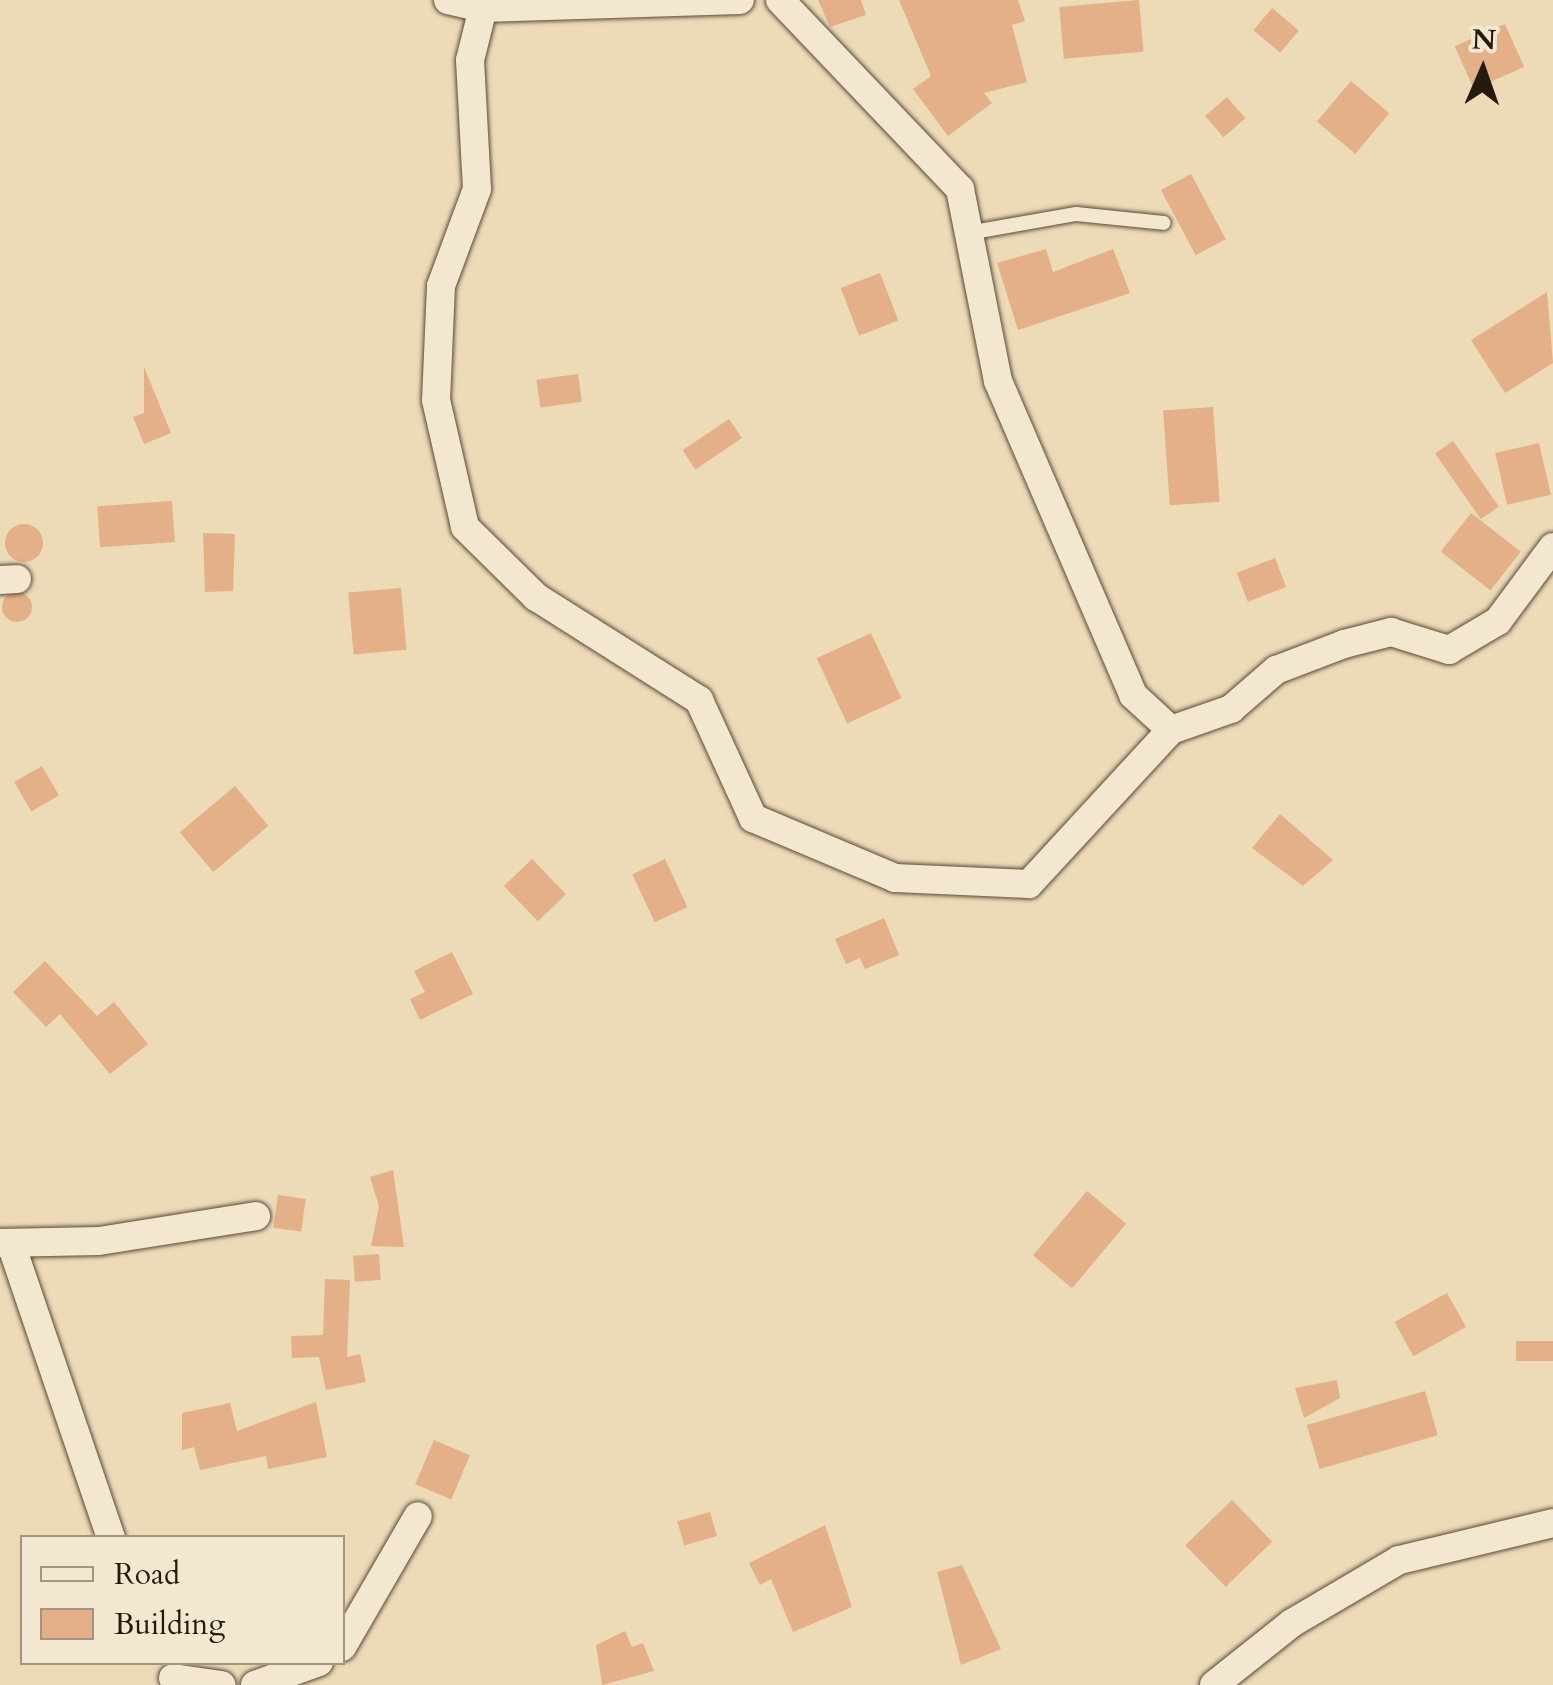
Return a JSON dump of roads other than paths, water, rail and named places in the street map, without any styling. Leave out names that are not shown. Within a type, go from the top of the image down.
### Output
[{"type":"street","points":[[448,0],[482,8],[740,0]]},
{"type":"street","points":[[780,0],[960,189],[998,382],[1133,695],[1170,730]]},
{"type":"street","points":[[482,8],[470,60],[477,189],[441,286],[436,400],[465,527],[536,596],[700,700],[754,818],[895,878],[1028,884],[1170,730],[1231,709],[1276,670],[1344,644],[1390,632],[1449,650],[1498,622],[1553,547]]},
{"type":"street","points":[[109,1535],[6,1243],[256,1216]]},
{"type":"street","points":[[345,1642],[418,1516]]},
{"type":"street","points":[[1214,1685],[1292,1623],[1399,1560],[1553,1523]]},
{"type":"street","points":[[255,1685],[311,1665]]},
{"type":"street","points":[[171,1675],[221,1685]]},
{"type":"lane","points":[[968,233],[1076,214],[1164,223]]}]
